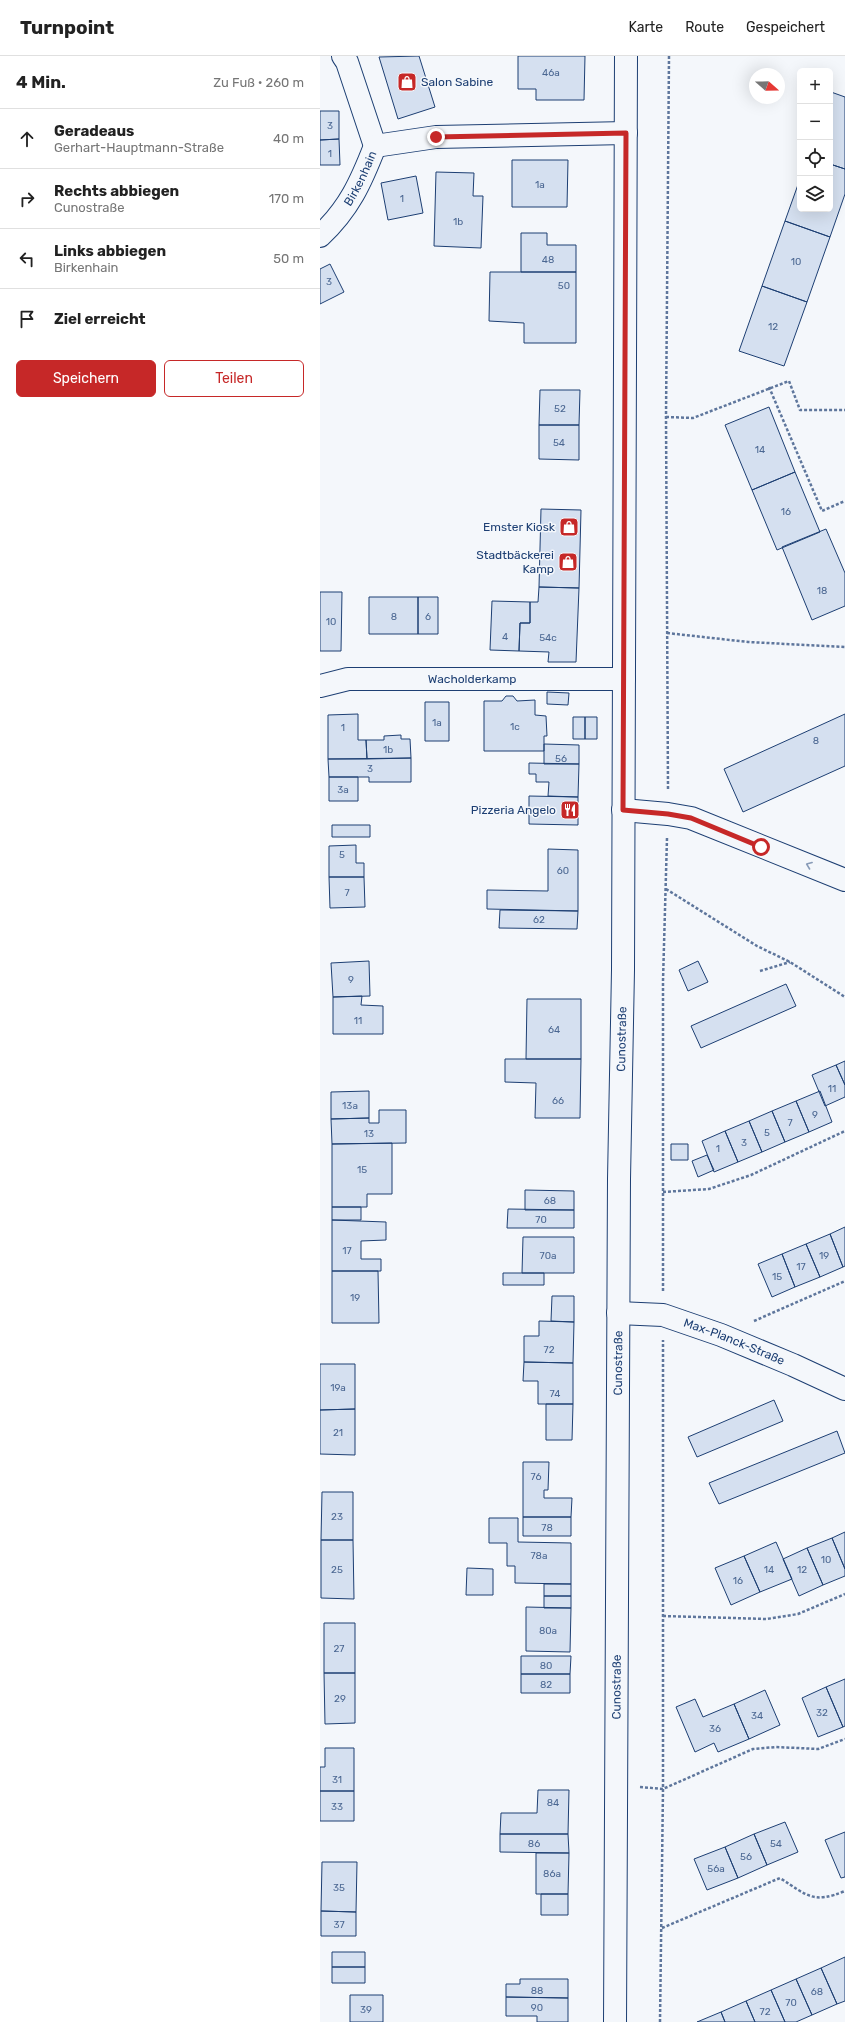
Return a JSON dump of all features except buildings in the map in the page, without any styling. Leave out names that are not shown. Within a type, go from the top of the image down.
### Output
[{"type":"street","points":[[343,56],[347,62],[375,146]]},
{"type":"street","name":"Cunostraße","points":[[615,2022],[619,1179],[623,970],[626,56]]},
{"type":"street","name":"Birkenhain","points":[[320,236],[335,222],[359,186],[375,146],[436,137],[626,133]]},
{"type":"street","name":"Wacholderkamp","points":[[320,686],[348,679],[624,679]]},
{"type":"street","points":[[623,810],[668,814],[691,818],[845,880]]},
{"type":"street","name":"Max-Planck-Straße","points":[[618,1313],[663,1316],[721,1336],[793,1365],[845,1389]]},
{"type":"path","points":[[668,794],[666,417],[669,56]]},
{"type":"path","points":[[666,417],[693,418],[769,387],[789,381],[800,410],[845,410]]},
{"type":"path","points":[[769,387],[822,512],[845,501]]},
{"type":"path","points":[[667,633],[748,642],[845,647]]},
{"type":"path","points":[[660,2022],[663,1789],[663,981],[668,830]]},
{"type":"path","points":[[666,889],[757,946],[790,962],[845,997]]},
{"type":"path","points":[[760,971],[790,962]]},
{"type":"path","points":[[663,1192],[709,1189],[751,1175],[845,1131]]},
{"type":"path","points":[[721,1336],[845,1281]]},
{"type":"path","points":[[663,1616],[767,1619],[798,1614],[845,1594]]},
{"type":"path","points":[[615,1785],[663,1789],[753,1749],[776,1747],[818,1749],[845,1739]]},
{"type":"path","points":[[662,1928],[780,1878],[816,1899],[828,1898],[845,1891]]},
{"type":"place","name":"Salon Sabine","points":[[407,82]]},
{"type":"place","name":"Emster Kiosk","points":[[569,527]]},
{"type":"place","name":"Stadtbäckerei Kamp","points":[[568,562]]},
{"type":"place","name":"Pizzeria Angelo","points":[[570,810]]},
{"type":"route","points":[[436,137],[626,133],[623,810],[668,814],[691,818],[761,847]]}]
